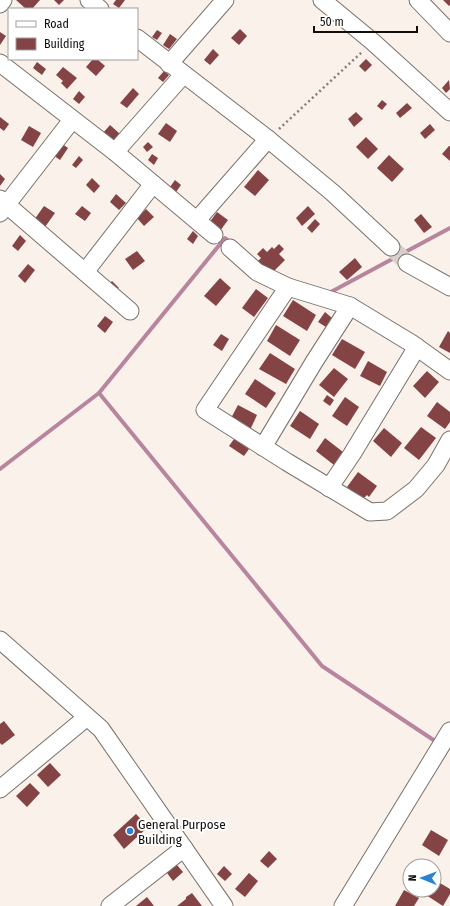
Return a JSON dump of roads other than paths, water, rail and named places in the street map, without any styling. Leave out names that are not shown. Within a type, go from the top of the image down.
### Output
[{"type":"street","points":[[0,4],[3,0]]},
{"type":"street","points":[[89,0],[99,8]]},
{"type":"street","points":[[169,64],[225,0]]},
{"type":"street","points":[[322,0],[373,42],[450,112]]},
{"type":"street","points":[[418,0],[450,33]]},
{"type":"street","points":[[138,39],[268,139],[333,193],[390,247]]},
{"type":"street","points":[[0,63],[115,152],[214,235]]},
{"type":"street","points":[[115,152],[184,75]]},
{"type":"street","points":[[72,120],[2,206],[86,272],[130,311]]},
{"type":"street","points":[[197,220],[268,139]]},
{"type":"street","points":[[86,272],[153,184]]},
{"type":"street","points":[[230,248],[257,272],[288,287],[350,306],[417,348],[450,371]]},
{"type":"street","points":[[407,263],[450,287]]},
{"type":"street","points":[[288,287],[205,410],[370,512],[387,511],[416,489],[436,465],[450,440]]},
{"type":"street","points":[[263,447],[314,362],[350,306]]},
{"type":"street","points":[[329,488],[352,454],[417,348]]},
{"type":"street","points":[[0,640],[101,729],[184,848],[220,904]]},
{"type":"street","points":[[0,788],[87,717]]},
{"type":"street","points":[[343,906],[449,734]]},
{"type":"street","points":[[110,906],[184,848]]},
{"type":"waterway","points":[[327,292],[329,293],[450,228]]},
{"type":"waterway","points":[[99,393],[225,238],[230,242]]},
{"type":"waterway","points":[[0,469],[99,393],[322,666],[438,743]]},
{"type":"tunnel","points":[[391,247],[407,263]]},
{"type":"place","name":"General Purpose Building","points":[[130,831]]}]
